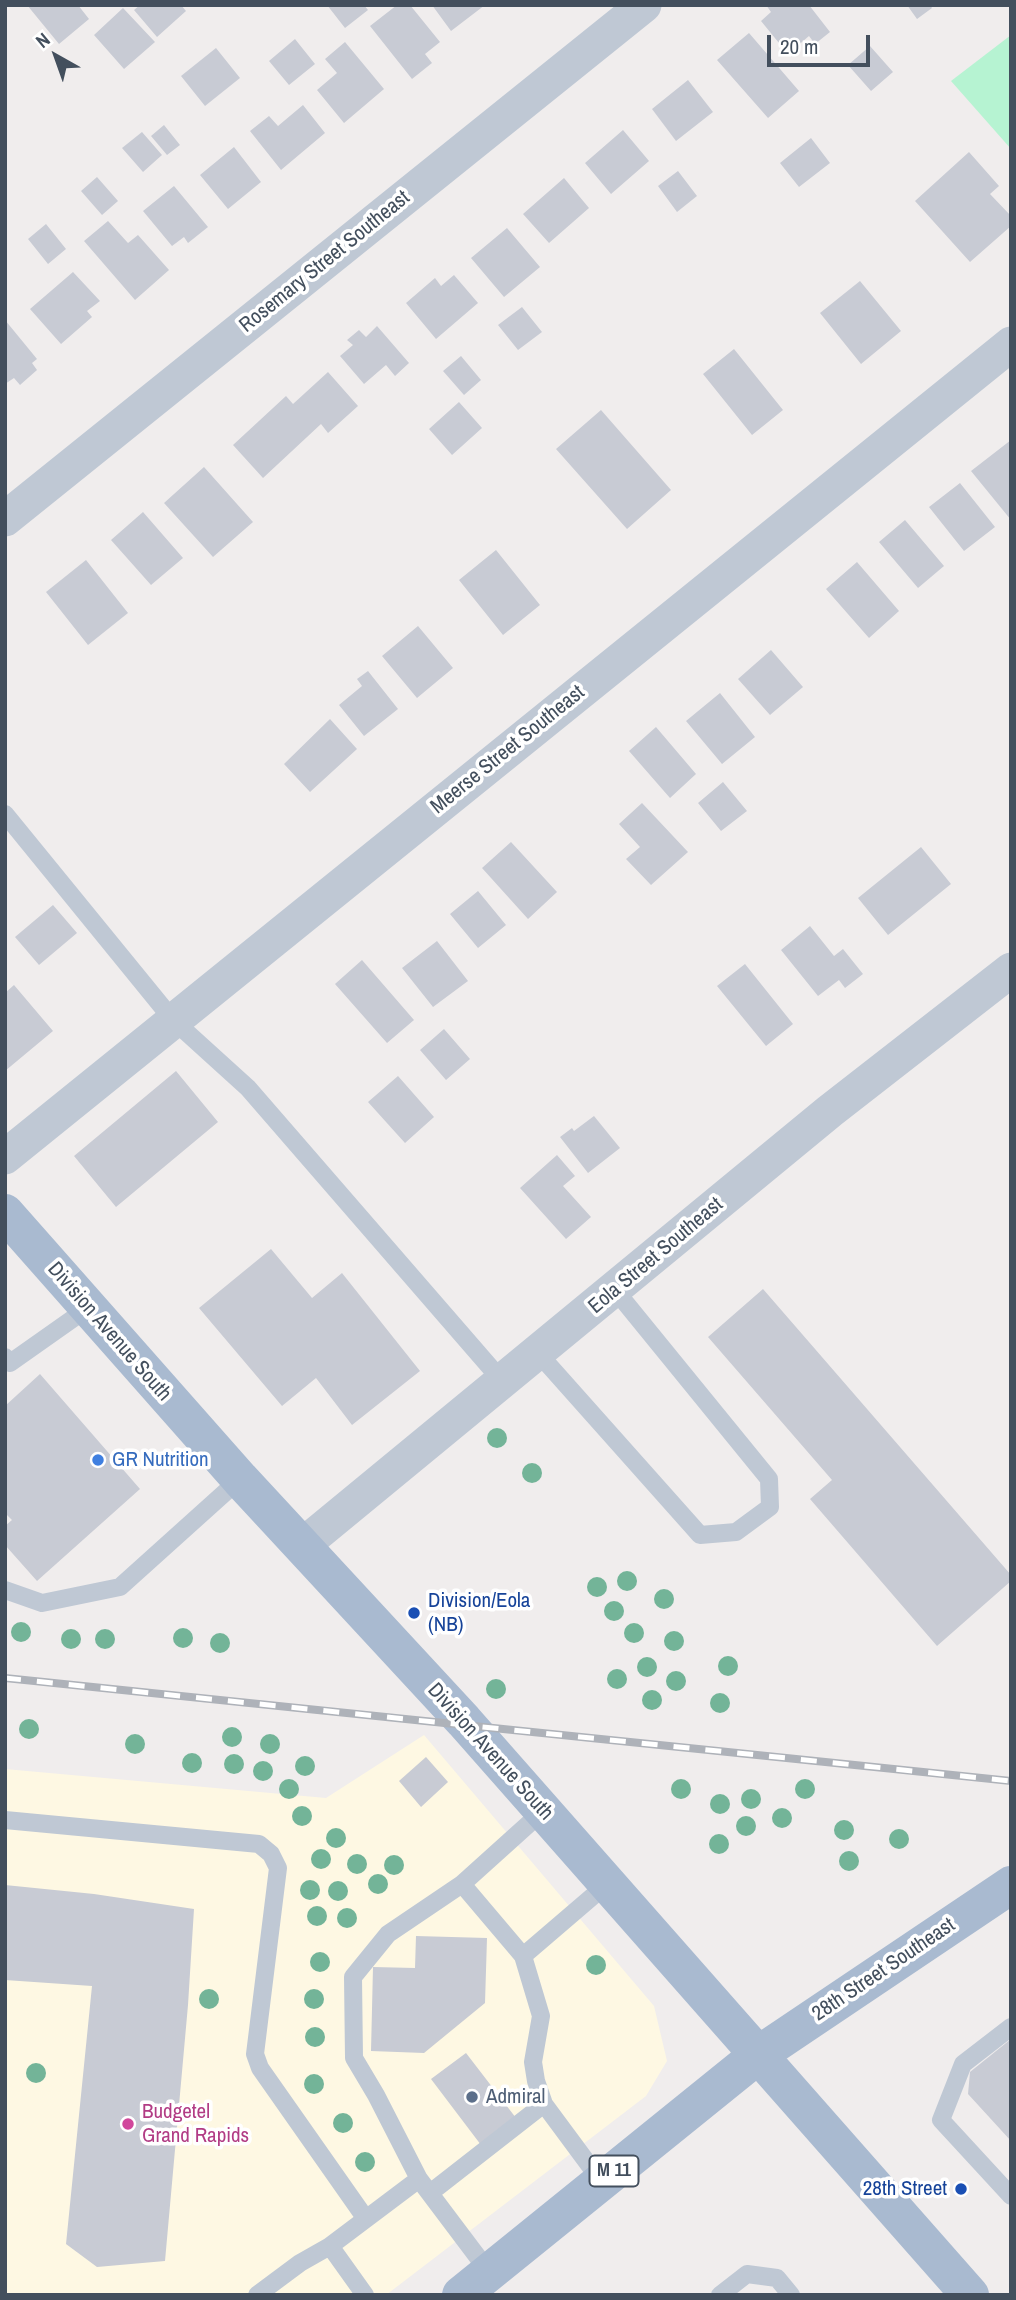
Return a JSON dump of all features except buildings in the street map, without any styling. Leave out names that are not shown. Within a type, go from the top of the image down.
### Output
[{"type":"main road","name":"Division Avenue South","points":[[5,1213],[240,1479],[543,1811],[970,2295]]},
{"type":"main road","name":"28th Street Southeast","points":[[758,2055],[1011,1885]]},
{"type":"main road","name":"M 11","points":[[475,2283],[758,2055]]},
{"type":"street","name":"Rosemary Street Southeast","points":[[5,519],[644,5]]},
{"type":"street","name":"Meerse Street Southeast","points":[[5,1157],[1011,344]]},
{"type":"street","name":"Eola Street Southeast","points":[[303,1545],[831,1111],[1011,970]]},
{"type":"lane","points":[[5,814],[173,1020],[248,1088],[503,1382]]},
{"type":"lane","points":[[538,1353],[700,1535],[736,1532],[770,1507],[769,1479],[615,1290]]},
{"type":"lane","points":[[7,1364],[88,1308]]},
{"type":"lane","points":[[5,1590],[42,1603],[120,1587],[240,1479]]},
{"type":"lane","points":[[475,2283],[376,2095],[354,2059],[353,1978],[388,1934],[462,1884],[543,1811]]},
{"type":"lane","points":[[5,1820],[259,1844],[271,1854],[278,1868],[255,2054],[260,2068],[366,2220]]},
{"type":"lane","points":[[462,1884],[523,1956],[541,2015],[533,2062],[536,2081],[544,2104],[601,2181]]},
{"type":"lane","points":[[523,1956],[607,1884]]},
{"type":"lane","points":[[1011,2027],[962,2064],[941,2120],[1011,2196]]},
{"type":"lane","points":[[257,2295],[300,2263],[424,2186],[544,2104]]},
{"type":"lane","points":[[330,2246],[365,2295]]},
{"type":"lane","points":[[720,2295],[747,2274],[777,2278],[791,2295]]},
{"type":"shaded area","points":[[424,1735],[654,2006],[667,2061],[646,2096],[386,2295],[5,2295],[5,1769],[326,1798]]},
{"type":"green space","points":[[1011,35],[1011,149],[951,81]]},
{"type":"railway","points":[[5,1678],[1011,1781]]},
{"type":"place","name":"GR Nutrition","points":[[98,1460]]},
{"type":"place","name":"Division/Eola (NB)","points":[[414,1613]]},
{"type":"place","name":"Admiral","points":[[472,2097]]},
{"type":"place","name":"Budgetel Grand Rapids","points":[[128,2124]]},
{"type":"place","name":"28th Street","points":[[961,2189]]}]
